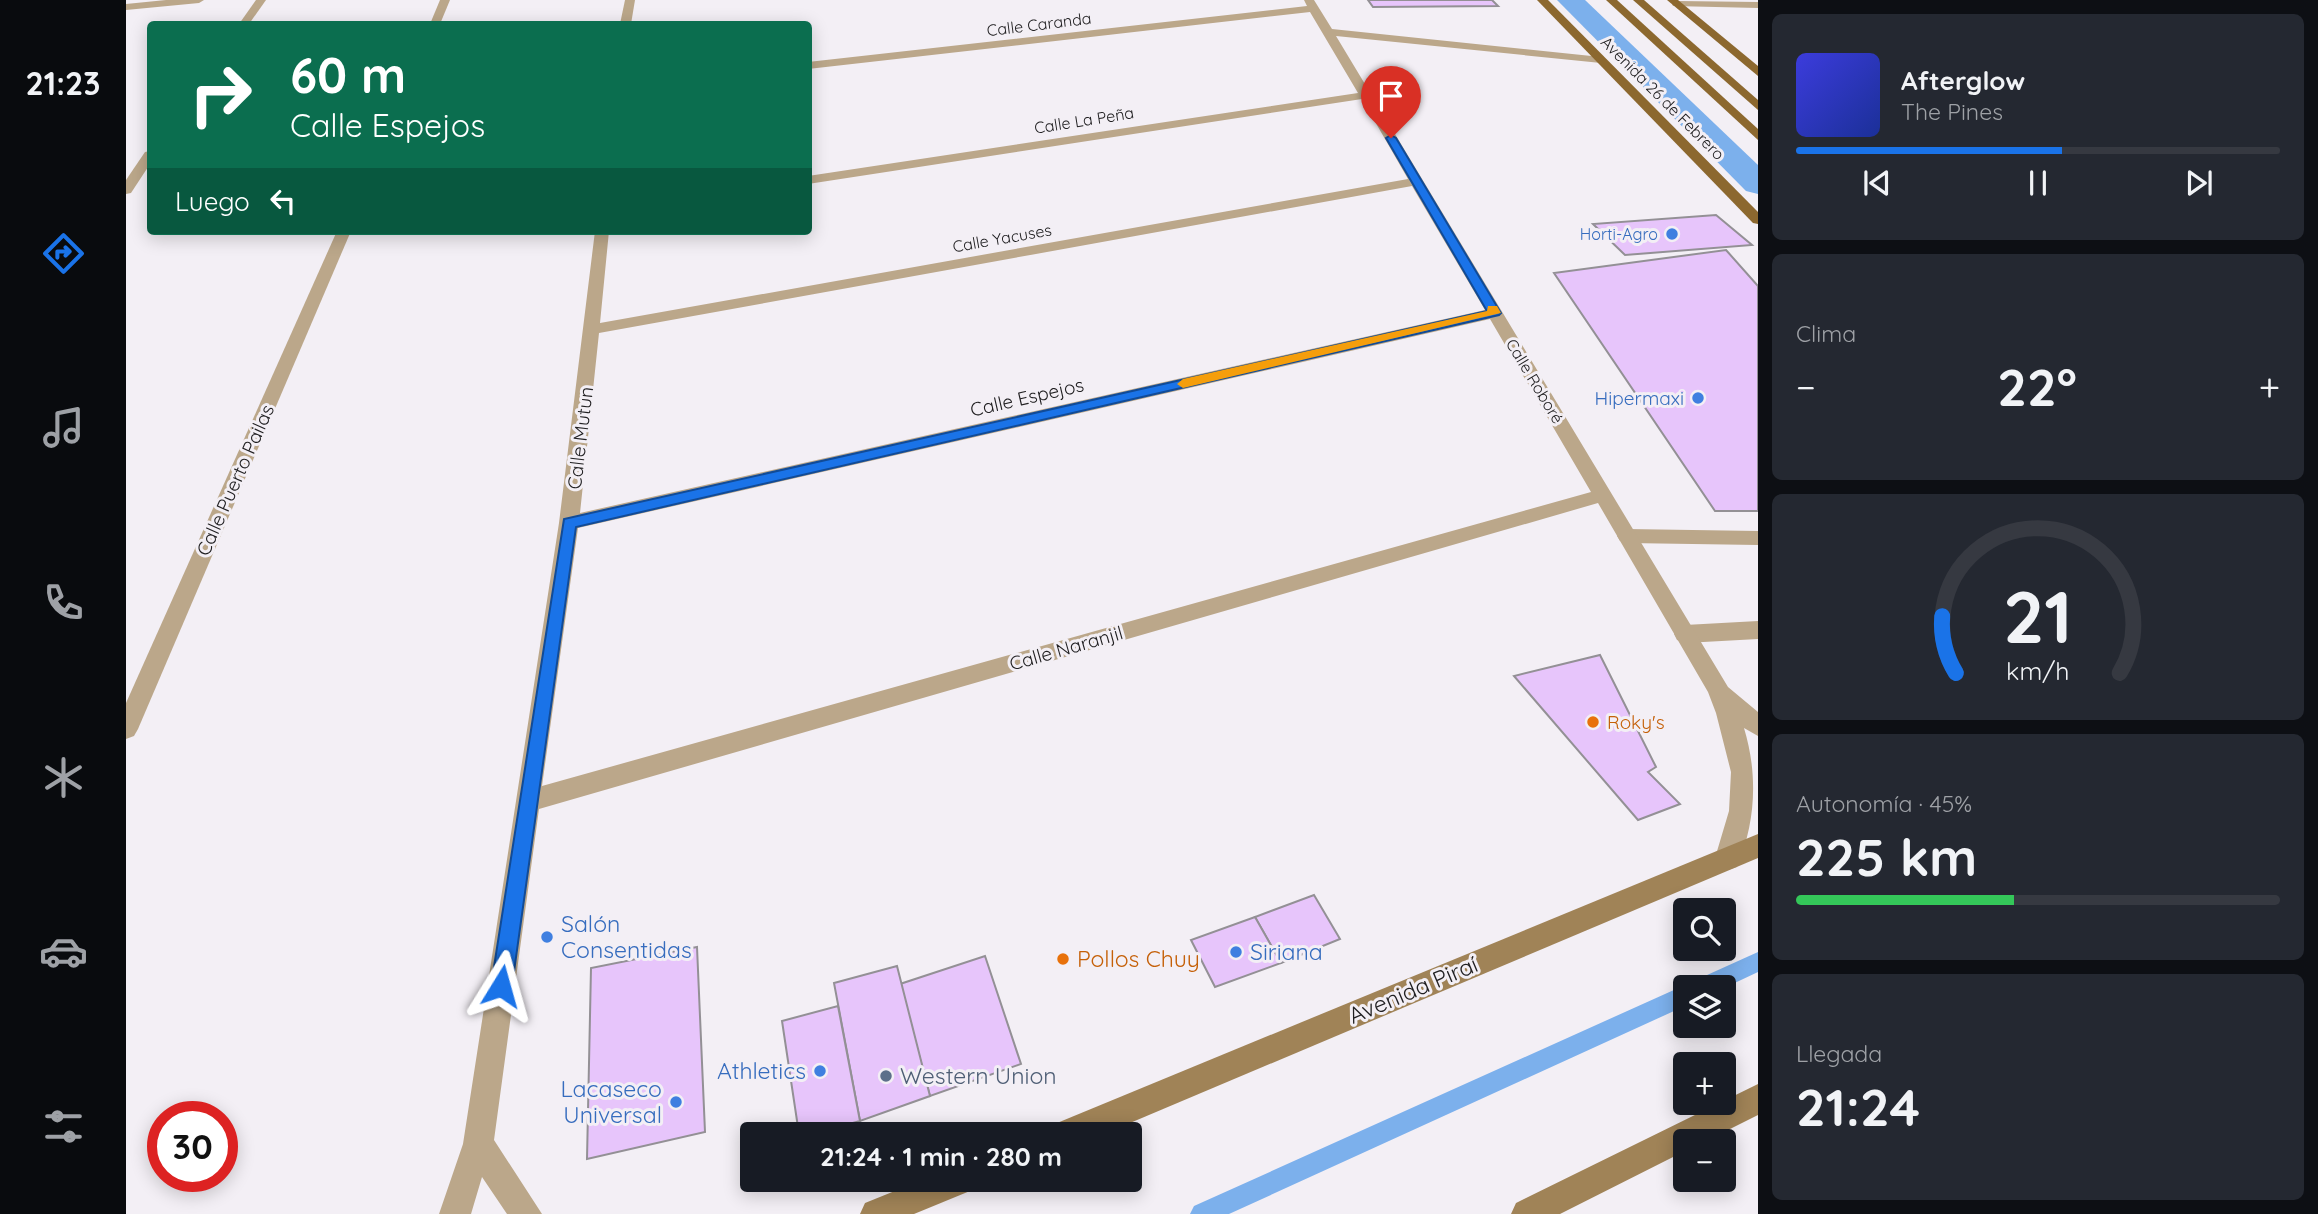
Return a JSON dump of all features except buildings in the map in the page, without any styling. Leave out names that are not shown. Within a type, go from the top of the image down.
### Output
[{"type":"main road","name":"Avenida 26 de Febrero","points":[[1542,0],[1758,220]]},
{"type":"main road","name":"Avenida 26 de Febrero","points":[[1611,0],[1758,136]]},
{"type":"main road","points":[[1638,0],[1758,106]]},
{"type":"main road","points":[[1675,2],[1758,72]]},
{"type":"main road","name":"Avenida Piraí","points":[[1097,1122],[1758,846]]},
{"type":"main road","points":[[1527,1214],[1758,1098]]},
{"type":"main road","points":[[876,1214],[930,1192]]},
{"type":"street","points":[[126,7],[199,0]]},
{"type":"street","points":[[246,21],[261,0]]},
{"type":"street","points":[[436,21],[446,0]]},
{"type":"street","points":[[627,21],[631,0]]},
{"type":"street","points":[[1675,2],[1758,5]]},
{"type":"street","name":"Calle Roboré","points":[[1312,4],[1718,689],[1735,732],[1744,775],[1742,818],[1728,858]]},
{"type":"street","name":"Calle Caranda","points":[[812,66],[1312,4]]},
{"type":"street","points":[[1328,32],[1601,60]]},
{"type":"street","name":"Calle La Peña","points":[[812,179],[1366,95]]},
{"type":"street","points":[[126,190],[147,159]]},
{"type":"street","name":"Calle Yacuses","points":[[593,330],[1417,181]]},
{"type":"street","name":"Calle Puerto Pailas","points":[[126,729],[342,235]]},
{"type":"street","name":"Calle Mutun","points":[[455,1214],[478,1144],[569,523],[593,330],[602,235]]},
{"type":"street","name":"Calle Espejos","points":[[569,523],[1495,313]]},
{"type":"street","name":"Calle Naranjil","points":[[529,801],[1603,495]]},
{"type":"street","points":[[1627,536],[1758,538]]},
{"type":"street","points":[[1685,634],[1758,630]]},
{"type":"street","name":"Calle Roboré","points":[[1718,689],[1758,726]]},
{"type":"street","points":[[478,1144],[526,1214]]},
{"type":"waterway","points":[[1570,0],[1758,184]]},
{"type":"waterway","points":[[1729,975],[1758,962]]},
{"type":"waterway","points":[[1202,1214],[1673,1000]]},
{"type":"slow traffic","points":[[1183,384],[1495,313],[1492,309]]},
{"type":"place","name":"Horti-Agro","points":[[1672,234]]},
{"type":"place","name":"Hipermaxi","points":[[1698,398]]},
{"type":"place","name":"Roky's","points":[[1593,722]]},
{"type":"place","name":"Salón Consentidas","points":[[547,937]]},
{"type":"place","name":"Siriana","points":[[1236,952]]},
{"type":"place","name":"Pollos Chuy","points":[[1063,959]]},
{"type":"place","name":"Athletics","points":[[820,1071]]},
{"type":"place","name":"Western Union","points":[[886,1076]]},
{"type":"place","name":"Lacaseco Universal","points":[[676,1102]]},
{"type":"route","points":[[501,986],[569,523],[1495,313],[1391,138]]}]
